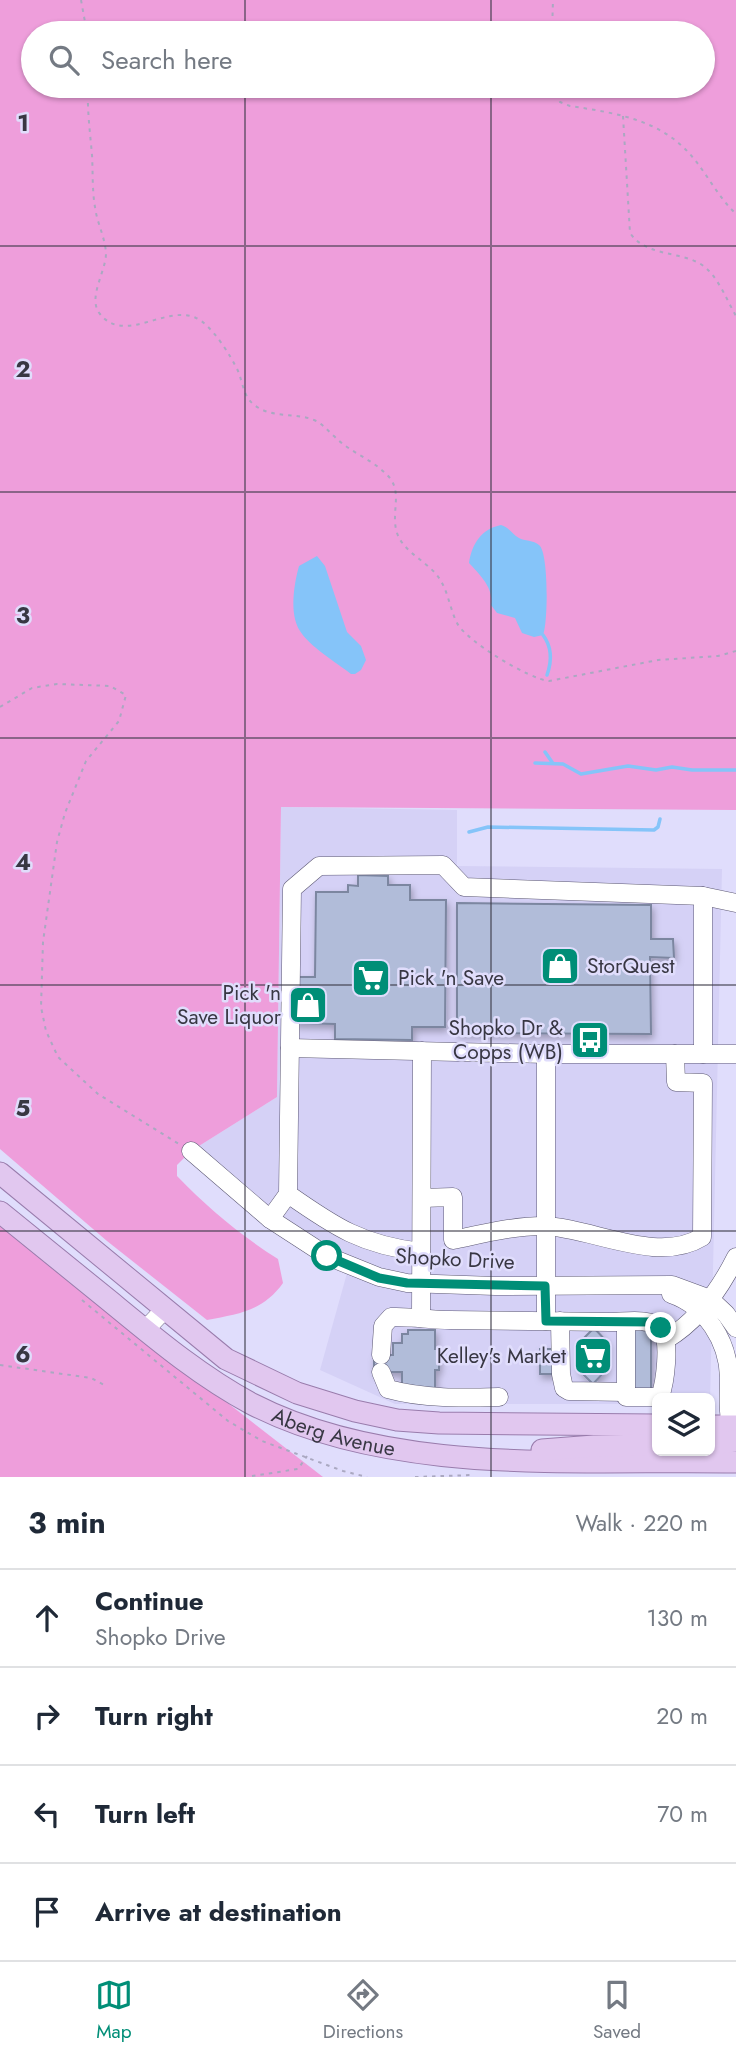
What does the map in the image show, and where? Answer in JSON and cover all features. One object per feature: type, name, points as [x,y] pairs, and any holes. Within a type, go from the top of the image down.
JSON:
[{"type":"main road","name":"Aberg Avenue","points":[[0,1173],[226,1359],[297,1393],[355,1411],[397,1420],[439,1423],[652,1425]]},
{"type":"main road","name":"Aberg Avenue","points":[[0,1212],[176,1355],[216,1383],[254,1405],[312,1430],[479,1467],[547,1462],[736,1462]]},
{"type":"main road","points":[[715,1441],[730,1431]]},
{"type":"main road","points":[[479,1467],[569,1447],[652,1445]]},
{"type":"street","points":[[270,1219],[288,1194],[292,889],[319,866],[443,865],[464,887],[703,896],[736,903]]},
{"type":"street","points":[[703,896],[703,1054]]},
{"type":"street","points":[[290,1048],[546,1054],[736,1054]]},
{"type":"street","points":[[421,1318],[422,1051]]},
{"type":"street","points":[[546,1054],[545,1286],[564,1388],[569,1391],[626,1392]]},
{"type":"street","points":[[422,1198],[453,1197],[453,1240],[516,1228],[545,1226],[642,1246],[691,1244],[702,1237],[703,1083],[676,1083],[675,1054]]},
{"type":"street","name":"Shopko Drive","points":[[191,1151],[270,1219],[327,1256],[379,1278],[421,1284],[630,1285],[671,1293],[691,1303],[705,1304],[726,1314],[736,1328]]},
{"type":"street","points":[[288,1194],[331,1225],[391,1248],[421,1252]]},
{"type":"street","points":[[667,1339],[680,1331],[705,1304],[735,1262]]},
{"type":"street","name":"Shopko Drive","points":[[705,1304],[727,1358],[730,1431]]},
{"type":"street","points":[[145,1330],[165,1309]]},
{"type":"street","points":[[499,1397],[434,1397],[388,1390],[381,1364],[383,1326],[391,1317],[651,1322],[661,1328],[667,1339],[660,1397],[626,1397],[626,1322]]},
{"type":"path","points":[[81,0],[85,21]]},
{"type":"path","points":[[552,21],[553,0]]},
{"type":"path","points":[[89,98],[95,208],[106,247],[106,262],[95,301],[100,315],[108,321],[124,326],[175,315],[187,315],[201,320],[233,362],[243,390],[253,404],[279,415],[314,420],[352,452],[384,471],[396,490],[395,524],[400,539],[439,578],[457,623],[472,641],[535,677],[549,681],[658,660],[718,656],[736,651]]},
{"type":"path","points":[[558,98],[560,102],[570,106],[643,122],[682,146],[736,214]]},
{"type":"path","points":[[623,116],[630,233],[647,248],[691,260],[707,269],[736,316]]},
{"type":"path","points":[[0,707],[32,688],[57,684],[110,687],[126,695],[119,720],[86,761],[65,813],[57,842],[43,942],[41,1007],[46,1031],[58,1057],[99,1094],[191,1151]]},
{"type":"path","points":[[0,1365],[91,1378],[106,1386]]},
{"type":"path","points":[[252,1476],[298,1469],[307,1456]]},
{"type":"path","points":[[415,1477],[479,1467]]},
{"type":"shaded area","points":[[0,0],[736,0],[736,810],[281,807],[277,1097],[191,1151],[177,1165],[177,1176],[238,1231],[278,1259],[283,1283],[267,1300],[250,1310],[207,1320],[107,1241],[0,1149]]},
{"type":"shaded area","points":[[281,807],[457,810],[457,866],[722,869],[710,1393],[652,1393],[652,1404],[395,1404],[320,1370],[349,1266],[191,1151],[277,1097]]},
{"type":"shaded area","points":[[0,1226],[323,1477],[0,1477]]},
{"type":"water","points":[[501,525],[519,538],[537,543],[542,550],[547,589],[543,635],[534,637],[522,633],[515,618],[497,613],[491,605],[488,587],[469,563],[479,538],[488,530]]},
{"type":"water","points":[[317,556],[325,566],[347,632],[361,646],[366,660],[361,670],[355,674],[351,674],[316,648],[304,637],[297,624],[294,599],[299,566]]},
{"type":"building","points":[[358,875],[388,876],[388,885],[410,885],[410,900],[446,900],[445,1027],[412,1027],[412,1040],[335,1039],[335,1024],[294,1023],[294,977],[315,977],[316,892],[348,892],[348,885],[358,886]]},
{"type":"building","points":[[457,903],[651,905],[651,939],[673,939],[674,958],[650,957],[651,1034],[457,1033]]},
{"type":"building","points":[[634,1319],[651,1319],[651,1390],[633,1390]]},
{"type":"building","name":"Kelley's Market","points":[[594,1328],[608,1343],[607,1369],[593,1384],[578,1369],[579,1343]]},
{"type":"building","points":[[408,1330],[435,1330],[439,1370],[435,1370],[435,1389],[402,1389],[402,1372],[374,1372],[374,1355],[393,1355],[393,1343],[402,1343],[402,1334],[408,1334]]},
{"type":"building","points":[[540,1349],[555,1349],[555,1374],[540,1374]]},
{"type":"waterway","points":[[543,635],[550,654],[547,675]]},
{"type":"waterway","points":[[545,752],[552,762]]},
{"type":"waterway","points":[[535,763],[563,764],[581,774],[628,766],[656,770],[672,767],[736,770]]},
{"type":"waterway","points":[[469,832],[488,827],[654,830],[660,819]]},
{"type":"place","name":"StorQuest","points":[[560,966]]},
{"type":"place","name":"Pick 'n Save","points":[[371,978]]},
{"type":"place","name":"Pick 'n Save Liquor","points":[[308,1005]]},
{"type":"place","name":"Shopko Dr & Copps (WB)","points":[[590,1040]]},
{"type":"place","name":"Kelley's Market","points":[[593,1356]]},
{"type":"route","points":[[327,1256],[379,1278],[407,1283],[545,1286],[546,1321],[651,1322],[661,1328]]}]
